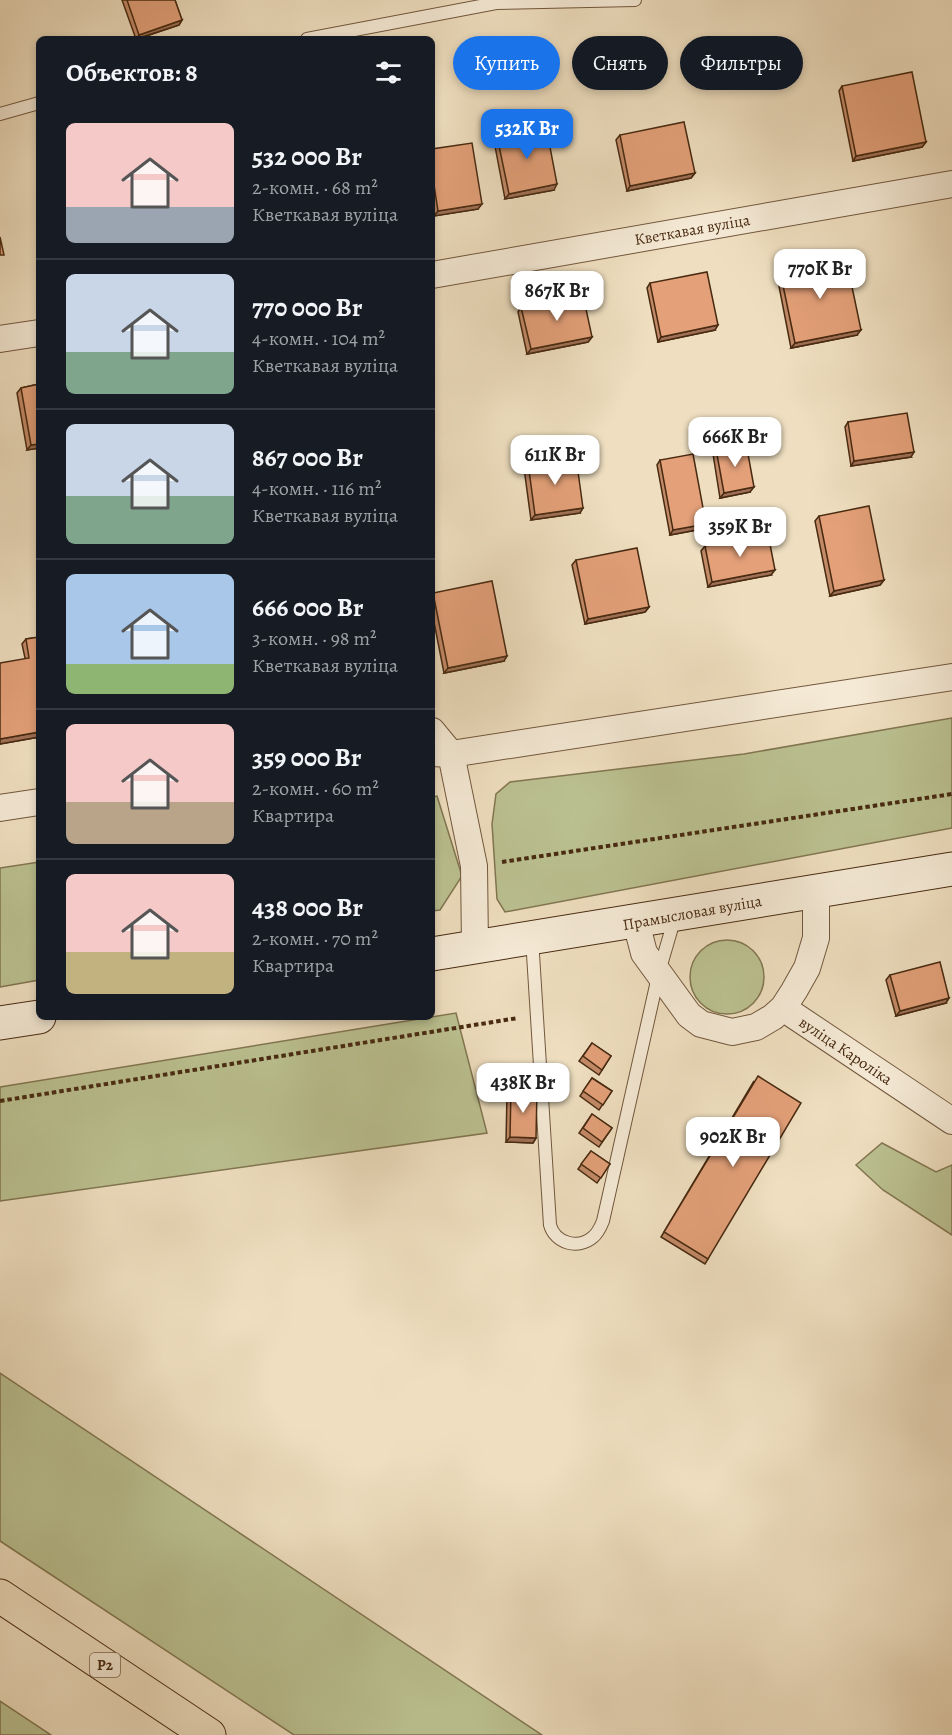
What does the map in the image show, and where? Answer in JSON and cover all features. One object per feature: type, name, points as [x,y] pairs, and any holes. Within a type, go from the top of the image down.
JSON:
[{"type":"main road","name":"Прамысловая вуліца","points":[[435,954],[952,869]]},
{"type":"main road","points":[[0,1023],[36,1017]]},
{"type":"main road","name":"Р2","points":[[0,1596],[209,1735]]},
{"type":"street","name":"Кветкавая вуліца","points":[[435,273],[952,184]]},
{"type":"street","points":[[0,339],[36,333]]},
{"type":"street","points":[[442,754],[952,676]]},
{"type":"street","points":[[435,738],[442,754],[474,866],[475,947]]},
{"type":"street","points":[[0,808],[36,802]]},
{"type":"street","name":"вуліца Кароліка","points":[[816,891],[816,938],[807,968],[783,1008],[952,1121]]},
{"type":"street","points":[[636,922],[644,953],[689,1015],[701,1023],[732,1032],[756,1027],[783,1008]]},
{"type":"lane","points":[[323,36],[496,3],[635,0]]},
{"type":"lane","points":[[0,114],[36,104]]},
{"type":"lane","points":[[532,937],[550,1225],[553,1234],[560,1240],[569,1243],[581,1242],[593,1237],[603,1221],[659,972],[675,915]]},
{"type":"path","points":[[474,866],[952,794]]},
{"type":"path","points":[[0,1101],[537,1015]]},
{"type":"green space","points":[[952,718],[952,828],[505,912],[497,899],[492,824],[496,794],[510,782],[744,754]]},
{"type":"green space","points":[[435,796],[437,796],[462,876],[440,910],[435,911]]},
{"type":"green space","points":[[36,862],[36,981],[0,987],[0,868]]},
{"type":"green space","points":[[720,940],[734,940],[748,946],[758,956],[764,970],[764,984],[758,998],[748,1008],[734,1014],[720,1014],[706,1008],[696,998],[690,984],[690,970],[696,956],[706,946]]},
{"type":"green space","points":[[456,1013],[487,1133],[0,1201],[0,1087],[413,1020],[435,1020],[435,1016]]},
{"type":"green space","points":[[882,1143],[936,1172],[952,1165],[952,1235],[883,1190],[856,1165]]},
{"type":"green space","points":[[0,1373],[542,1735],[294,1735],[0,1541]]},
{"type":"green space","points":[[0,1701],[51,1735],[0,1735]]},
{"type":"building","points":[[127,0],[175,0],[182,20],[139,35]]},
{"type":"building","points":[[912,72],[926,142],[856,156],[842,86]]},
{"type":"building","points":[[684,122],[695,173],[630,186],[620,135]]},
{"type":"building","points":[[546,126],[557,184],[509,194],[497,136]]},
{"type":"building","points":[[472,143],[482,204],[438,211],[435,192],[435,149]]},
{"type":"building","points":[[0,237],[4,255],[0,255]]},
{"type":"building","points":[[846,258],[861,330],[795,343],[780,271]]},
{"type":"building","points":[[707,272],[718,325],[661,337],[650,283]]},
{"type":"building","points":[[583,295],[592,337],[531,349],[521,307]]},
{"type":"building","points":[[36,385],[36,444],[31,445],[21,388]]},
{"type":"building","points":[[907,413],[914,452],[854,461],[848,422]]},
{"type":"building","points":[[746,443],[754,487],[724,493],[716,449]]},
{"type":"building","points":[[693,454],[706,524],[673,530],[660,460]]},
{"type":"building","points":[[576,457],[583,508],[535,515],[528,463]]},
{"type":"building","points":[[869,506],[884,580],[834,591],[819,516]]},
{"type":"building","points":[[768,534],[775,570],[712,582],[705,546]]},
{"type":"building","points":[[637,548],[649,607],[588,619],[576,560]]},
{"type":"building","points":[[492,581],[507,656],[448,668],[435,593]]},
{"type":"building","points":[[36,637],[36,733],[0,739],[0,663],[29,658],[26,639]]},
{"type":"building","points":[[940,962],[949,998],[900,1011],[890,975]]},
{"type":"building","points":[[592,1043],[611,1056],[602,1070],[583,1056]]},
{"type":"building","points":[[758,1076],[801,1103],[708,1259],[664,1232]]},
{"type":"building","points":[[592,1078],[612,1091],[603,1105],[583,1091]]},
{"type":"building","points":[[511,1089],[537,1090],[536,1138],[510,1137]]},
{"type":"building","points":[[592,1114],[612,1128],[602,1142],[583,1128]]},
{"type":"building","points":[[591,1151],[610,1164],[601,1178],[581,1164]]}]
